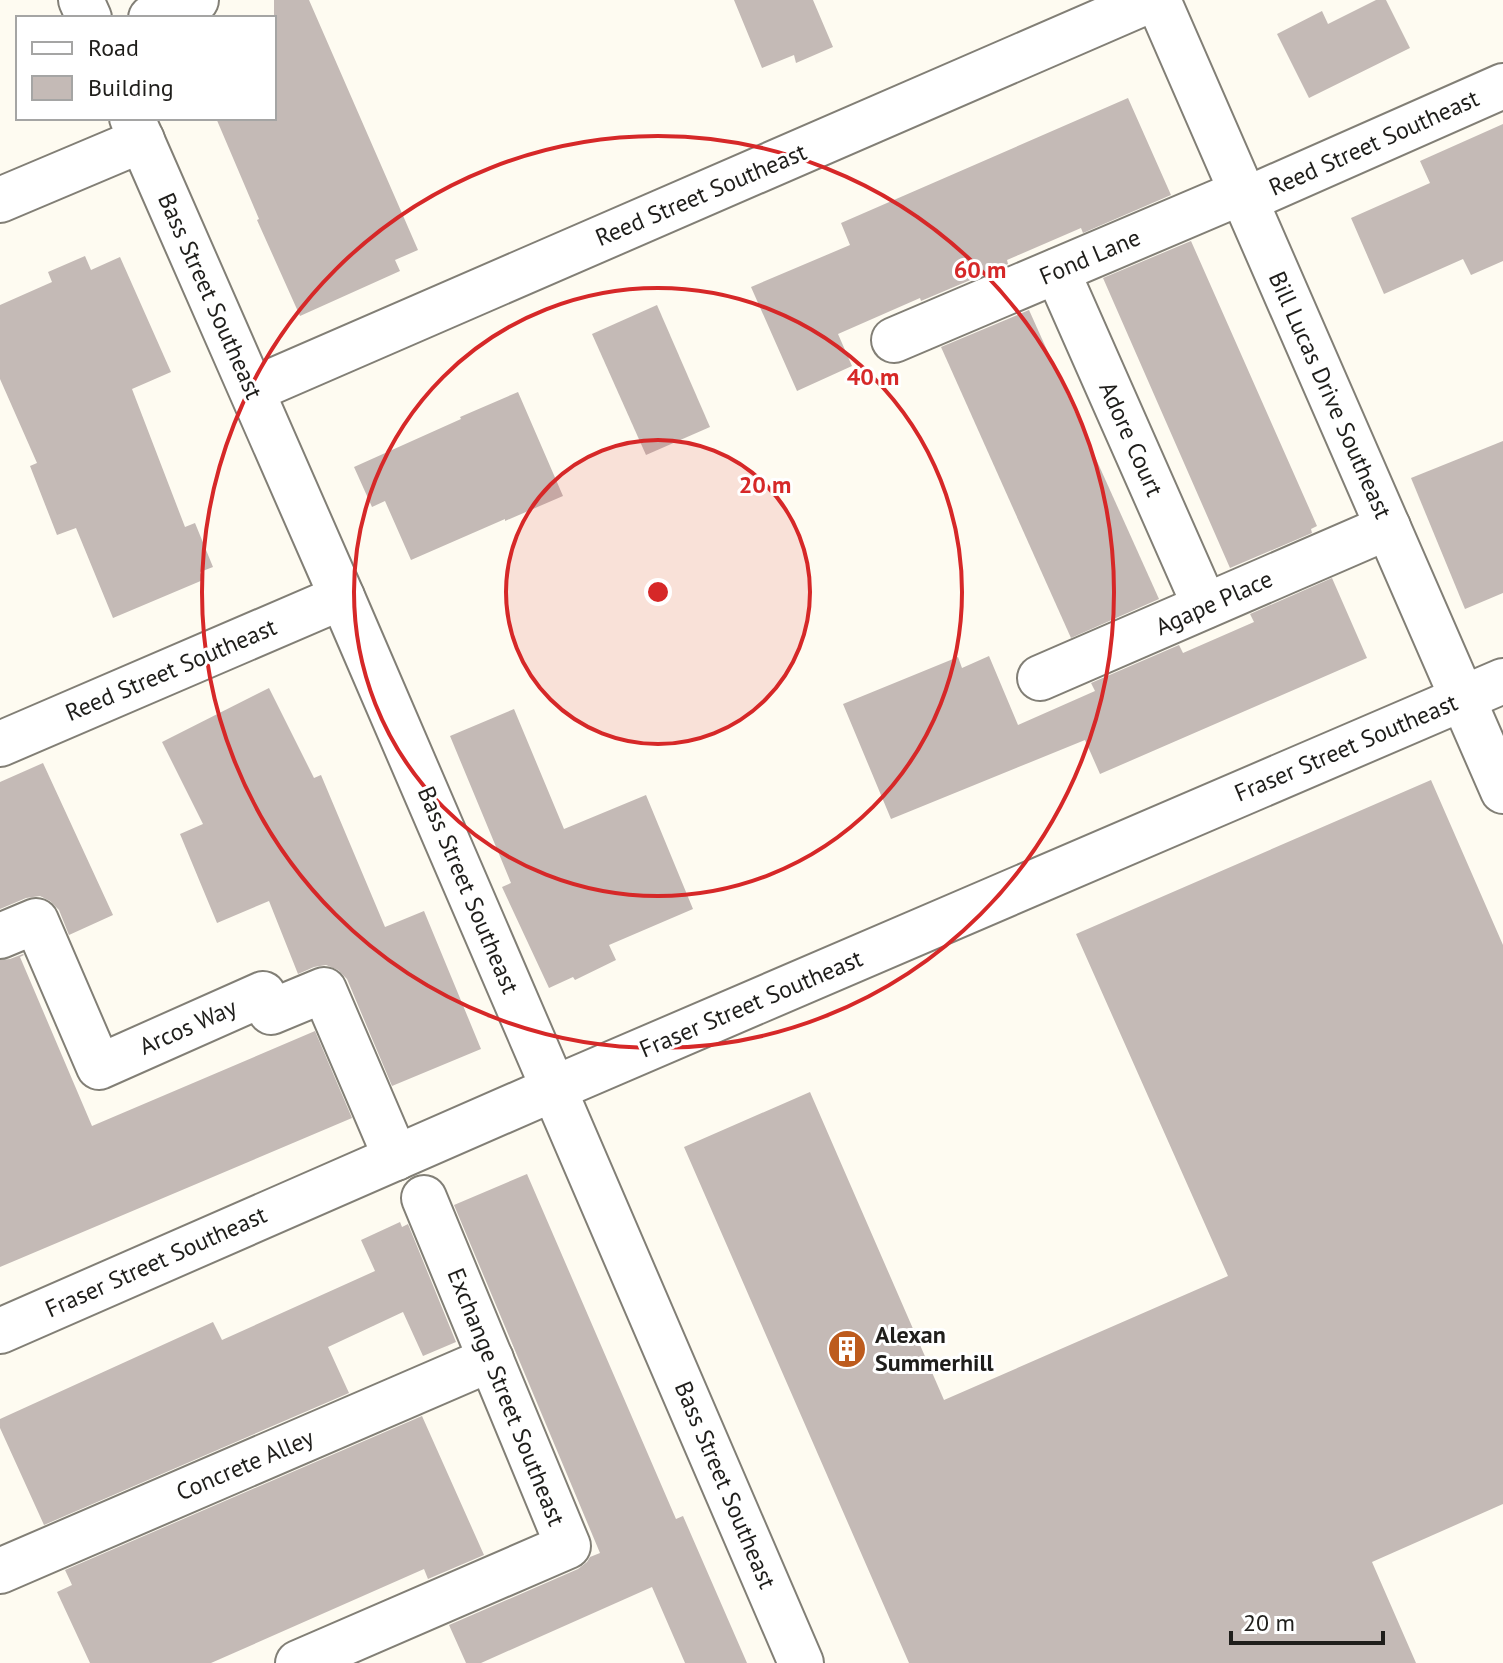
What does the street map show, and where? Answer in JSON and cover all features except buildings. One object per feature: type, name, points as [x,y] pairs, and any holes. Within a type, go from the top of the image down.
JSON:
[{"type":"street","points":[[156,16],[196,0]]},
{"type":"street","name":"Reed Street Southeast","points":[[252,390],[1150,0]]},
{"type":"street","name":"Bill Lucas Drive Southeast","points":[[1158,0],[1503,791]]},
{"type":"street","name":"Reed Street Southeast","points":[[1243,196],[1503,86]]},
{"type":"street","points":[[0,200],[137,129]]},
{"type":"street","name":"Bass Street Southeast","points":[[137,129],[801,1663]]},
{"type":"street","name":"Fond Lane","points":[[894,340],[1243,196]]},
{"type":"street","name":"Adore Court","points":[[1057,271],[1205,606]]},
{"type":"street","name":"Agape Place","points":[[1040,678],[1388,527]]},
{"type":"street","name":"Reed Street Southeast","points":[[0,744],[342,597]]},
{"type":"street","name":"Fraser Street Southeast","points":[[0,1331],[553,1089],[1503,681]]},
{"type":"street","name":"Arcos Way","points":[[0,936],[36,921],[99,1067],[263,994],[271,1012],[324,990],[396,1158]]},
{"type":"street","name":"Exchange Street Southeast","points":[[298,1663],[568,1546],[424,1198]]},
{"type":"street","name":"Concrete Alley","points":[[0,1571],[491,1359]]},
{"type":"place","name":"Alexan Summerhill","points":[[847,1349]]}]
